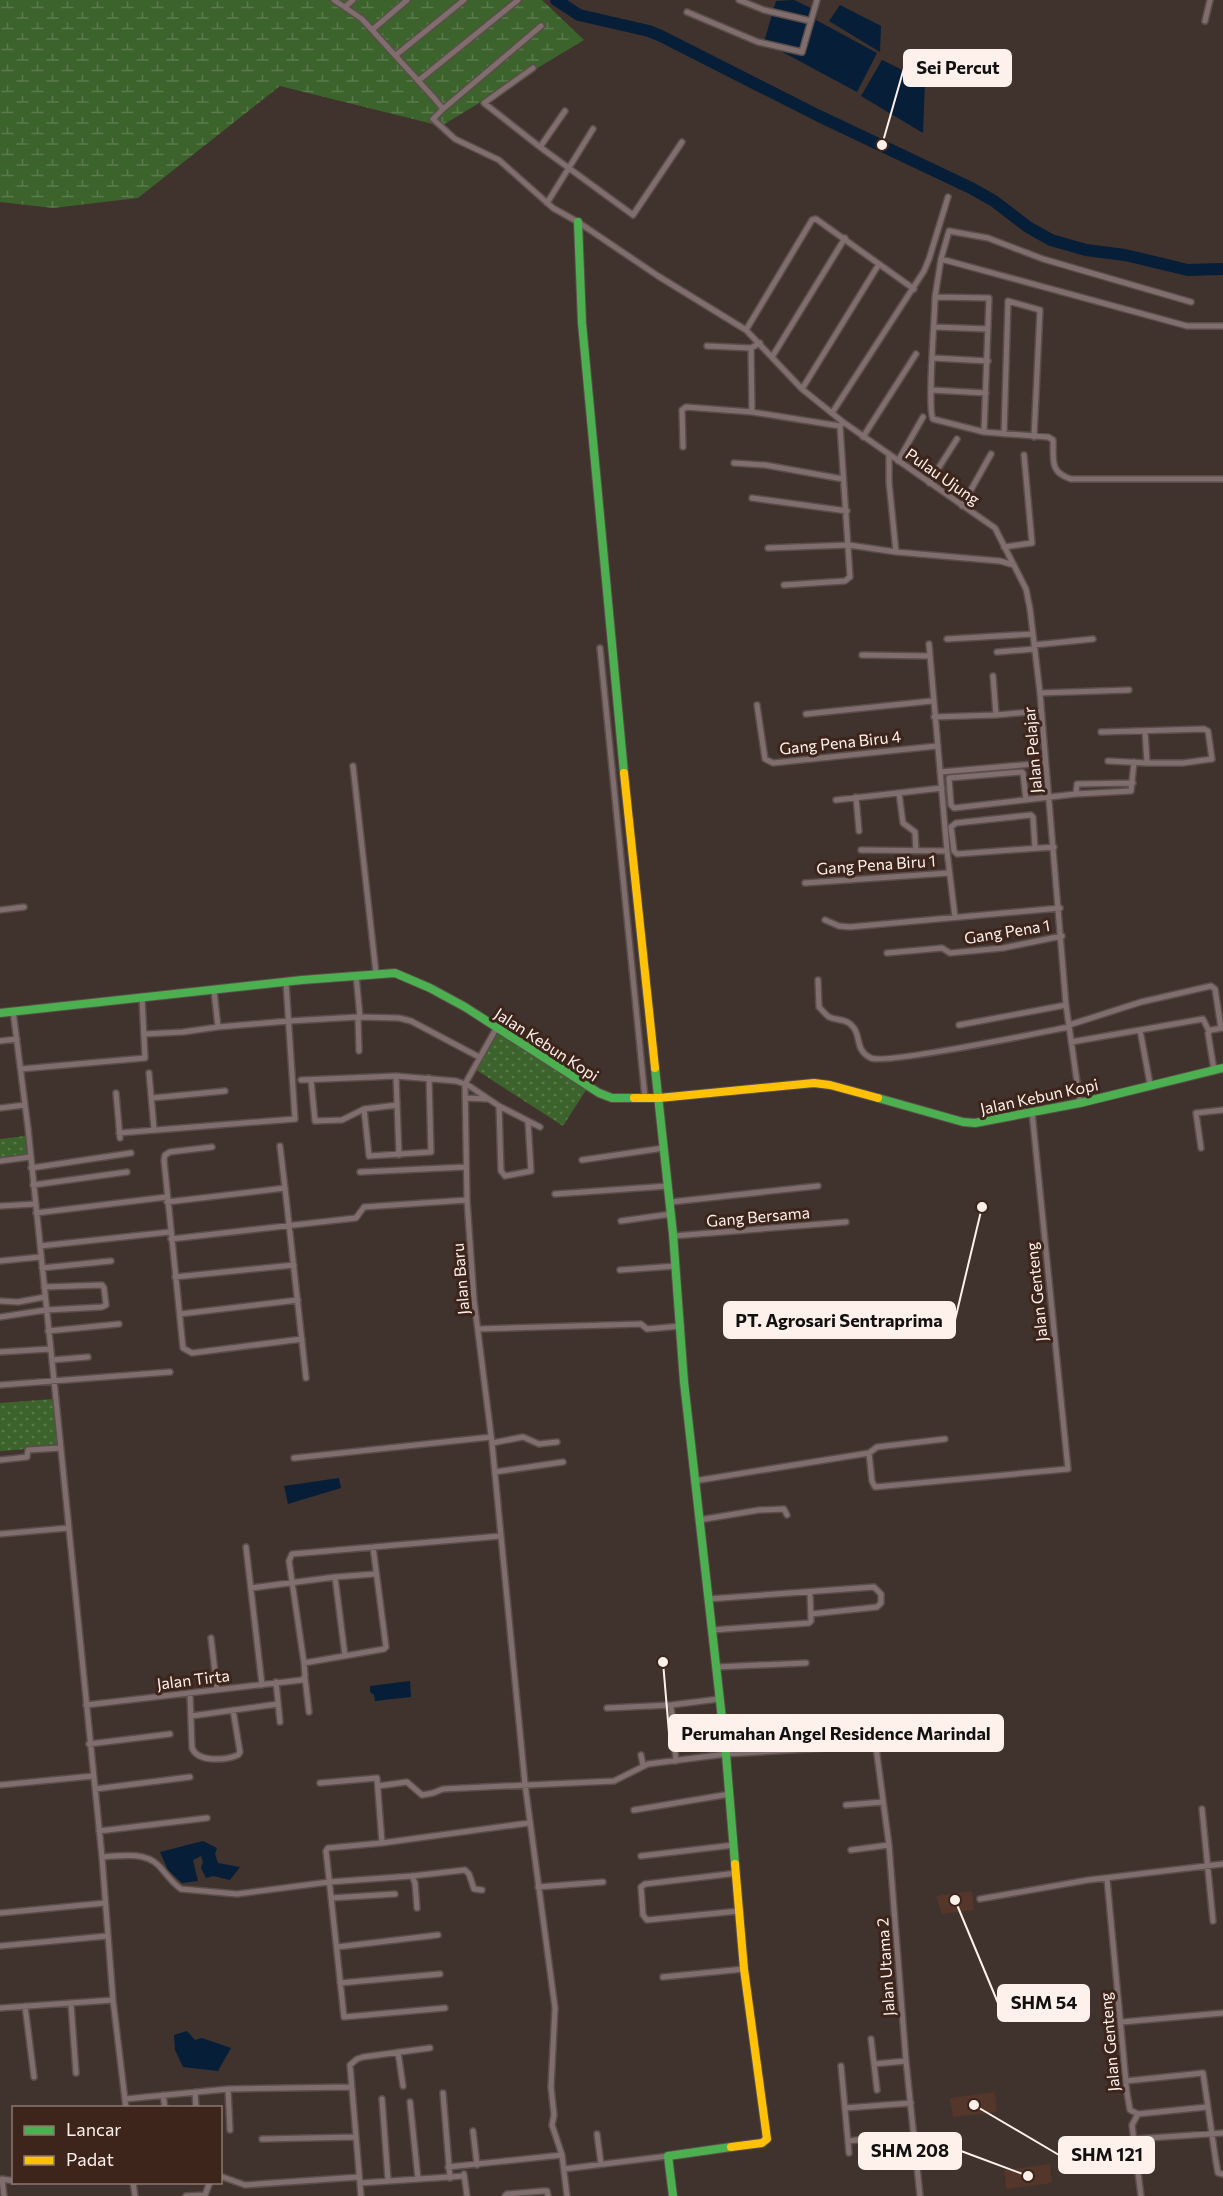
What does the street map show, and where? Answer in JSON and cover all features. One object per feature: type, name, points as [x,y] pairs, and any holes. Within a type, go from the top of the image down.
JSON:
[{"type":"street","points":[[334,0],[357,14],[443,110],[541,26]]},
{"type":"street","points":[[345,7],[354,0]]},
{"type":"street","points":[[372,30],[407,0]]},
{"type":"street","points":[[396,55],[464,0]]},
{"type":"street","points":[[418,81],[518,0]]},
{"type":"street","points":[[739,0],[764,10],[811,21]]},
{"type":"street","points":[[687,12],[758,42],[802,52],[817,0]]},
{"type":"street","points":[[1205,21],[1210,0]]},
{"type":"street","points":[[534,68],[484,103],[633,215],[682,142]]},
{"type":"street","name":"Pulau Ujung","points":[[443,110],[433,119],[455,139],[499,160],[547,203],[658,276],[746,330],[802,389],[832,413],[841,424],[889,454],[995,528],[1014,564]]},
{"type":"street","points":[[540,147],[565,111]]},
{"type":"street","points":[[547,203],[593,129]]},
{"type":"street","points":[[832,413],[914,289],[929,259],[948,197]]},
{"type":"street","points":[[746,330],[812,220],[818,219],[914,289]]},
{"type":"street","points":[[564,2169],[762,2143],[767,2139],[744,1969],[726,1754],[684,1382],[670,1202],[621,742],[594,440],[583,353],[578,222]]},
{"type":"street","points":[[1191,302],[1043,260],[988,238],[950,231],[941,259],[935,297],[931,416],[933,420],[984,432],[1048,437],[1053,440],[1055,470],[1059,475],[1071,479],[1223,479]]},
{"type":"street","points":[[772,357],[845,238]]},
{"type":"street","points":[[941,259],[1187,326],[1223,326]]},
{"type":"street","points":[[802,389],[879,264]]},
{"type":"street","points":[[935,297],[989,298],[984,432]]},
{"type":"street","points":[[1004,434],[1008,301],[1040,310],[1034,437]]},
{"type":"street","points":[[934,327],[988,329]]},
{"type":"street","points":[[707,346],[751,348],[760,343]]},
{"type":"street","points":[[751,348],[752,412]]},
{"type":"street","points":[[863,437],[916,354]]},
{"type":"street","points":[[933,358],[988,361]]},
{"type":"street","points":[[931,390],[986,393]]},
{"type":"street","points":[[683,447],[682,410],[684,408],[752,412],[841,424],[849,579],[784,585]]},
{"type":"street","points":[[898,461],[923,417]]},
{"type":"street","points":[[929,483],[957,439]]},
{"type":"street","points":[[889,454],[889,482],[896,552]]},
{"type":"street","points":[[962,506],[991,454]]},
{"type":"street","points":[[1004,547],[1032,543],[1024,455]]},
{"type":"street","points":[[734,463],[765,465],[843,479]]},
{"type":"street","points":[[752,498],[847,511]]},
{"type":"street","points":[[768,548],[849,545],[1014,564]]},
{"type":"street","name":"Jalan Pelajar","points":[[1014,564],[1026,588],[1033,634],[1060,908],[1066,1005],[1080,1102]]},
{"type":"street","points":[[947,639],[1033,634]]},
{"type":"street","points":[[997,652],[1093,639]]},
{"type":"street","points":[[929,644],[932,701],[956,918]]},
{"type":"street","points":[[600,648],[645,1098]]},
{"type":"street","points":[[862,655],[930,656]]},
{"type":"street","points":[[993,676],[996,715]]},
{"type":"street","points":[[1040,693],[1129,690]]},
{"type":"street","points":[[806,714],[932,701]]},
{"type":"street","name":"Gang Pena Biru 4","points":[[757,705],[765,759],[773,763],[937,746]]},
{"type":"street","points":[[934,717],[1041,711]]},
{"type":"street","points":[[1101,732],[1204,729],[1210,736],[1212,759],[1183,763],[1108,761]]},
{"type":"street","points":[[1145,730],[1147,763]]},
{"type":"street","points":[[1026,800],[1022,772],[949,778],[951,804],[954,808],[1026,800],[1076,794],[1131,791],[1134,762]]},
{"type":"street","points":[[940,772],[1046,763]]},
{"type":"street","points":[[353,766],[376,974]]},
{"type":"street","points":[[1076,794],[1077,784],[1133,783]]},
{"type":"street","points":[[836,800],[942,788]]},
{"type":"street","points":[[900,793],[903,823],[915,832],[916,851]]},
{"type":"street","points":[[856,797],[859,831]]},
{"type":"street","points":[[1035,848],[1031,815],[956,823],[951,828],[954,851],[957,854],[1054,847]]},
{"type":"street","points":[[861,850],[947,851]]},
{"type":"street","name":"Gang Pena Biru 1","points":[[805,883],[950,873]]},
{"type":"street","points":[[0,910],[24,907]]},
{"type":"street","points":[[825,920],[844,927],[1060,908]]},
{"type":"street","name":"Gang Pena 1","points":[[887,953],[943,948],[949,954],[1003,948],[1062,936]]},
{"type":"street","name":"Jalan Kebun Kopi","points":[[0,1013],[104,1000],[395,973],[414,980],[465,1007],[599,1093],[612,1098],[659,1098],[814,1083],[830,1085],[963,1122],[975,1123],[1080,1102],[1219,1069]]},
{"type":"street","points":[[356,975],[359,1051]]},
{"type":"street","points":[[818,980],[819,1007],[829,1017],[846,1020],[855,1028],[856,1040],[862,1052],[872,1059],[910,1056],[1069,1026],[1141,1002],[1211,986],[1215,989],[1222,1028],[1209,1031]]},
{"type":"street","points":[[116,1094],[119,1136],[154,1130],[296,1119],[286,983]]},
{"type":"street","points":[[214,991],[218,1027]]},
{"type":"street","points":[[21,1069],[144,1059],[145,1034],[142,998]]},
{"type":"street","points":[[960,1025],[1066,1005]]},
{"type":"street","points":[[13,1011],[52,1360],[102,1857],[113,2000],[126,2106]]},
{"type":"street","points":[[145,1034],[289,1021],[359,1017],[405,1019],[479,1058]]},
{"type":"street","points":[[1071,1042],[1203,1018],[1209,1031],[1219,1069]]},
{"type":"street","name":"Jalan Baru","points":[[497,1027],[465,1084],[465,1167],[478,1329],[492,1440],[529,1823],[555,2008],[551,2087],[554,2115],[552,2125],[562,2154],[567,2196]]},
{"type":"street","points":[[1140,1030],[1149,1084]]},
{"type":"street","points":[[0,1041],[17,1039]]},
{"type":"street","points":[[149,1073],[154,1130]]},
{"type":"street","points":[[396,1076],[399,1155]]},
{"type":"street","points":[[301,1080],[396,1076],[429,1078],[465,1084],[499,1106],[540,1127]]},
{"type":"street","points":[[364,1109],[369,1156],[431,1152],[429,1078]]},
{"type":"street","points":[[311,1080],[315,1121],[342,1120],[364,1109],[397,1105]]},
{"type":"street","points":[[152,1098],[225,1090]]},
{"type":"street","points":[[465,1098],[489,1099]]},
{"type":"street","points":[[0,1108],[25,1105]]},
{"type":"street","points":[[499,1106],[501,1171],[505,1176],[531,1171],[528,1122]]},
{"type":"street","points":[[1201,1148],[1196,1113],[1223,1110]]},
{"type":"street","name":"Jalan Genteng","points":[[869,1453],[872,1481],[875,1487],[1068,1469],[1032,1112]]},
{"type":"street","points":[[280,1146],[306,1378]]},
{"type":"street","points":[[212,1148],[170,1152],[165,1155],[167,1199],[183,1348],[192,1353],[302,1339]]},
{"type":"street","points":[[582,1160],[664,1149]]},
{"type":"street","points":[[32,1168],[131,1153]]},
{"type":"street","points":[[0,1161],[30,1157]]},
{"type":"street","points":[[360,1172],[465,1167]]},
{"type":"street","points":[[33,1185],[127,1172]]},
{"type":"street","points":[[555,1194],[668,1186]]},
{"type":"street","points":[[670,1202],[818,1186]]},
{"type":"street","points":[[36,1213],[285,1188]]},
{"type":"street","points":[[40,1246],[290,1226],[356,1218],[364,1207],[467,1200]]},
{"type":"street","points":[[0,1206],[35,1204]]},
{"type":"street","points":[[621,1221],[671,1214]]},
{"type":"street","name":"Gang Bersama","points":[[673,1236],[846,1222]]},
{"type":"street","points":[[0,1262],[40,1257]]},
{"type":"street","points":[[42,1268],[111,1262]]},
{"type":"street","points":[[175,1277],[294,1265]]},
{"type":"street","points":[[620,1270],[676,1266]]},
{"type":"street","points":[[0,1317],[46,1310],[104,1307],[106,1304],[105,1291],[99,1284],[44,1287]]},
{"type":"street","points":[[0,1300],[18,1302],[45,1298]]},
{"type":"street","points":[[180,1314],[298,1300]]},
{"type":"street","points":[[48,1331],[118,1324]]},
{"type":"street","points":[[478,1329],[641,1324],[647,1329],[681,1326]]},
{"type":"street","points":[[0,1352],[50,1349]]},
{"type":"street","points":[[52,1360],[88,1356]]},
{"type":"street","points":[[0,1385],[170,1372]]},
{"type":"street","points":[[294,1458],[524,1437],[539,1443],[557,1442]]},
{"type":"street","points":[[694,1481],[869,1453],[877,1447],[945,1438]]},
{"type":"street","points":[[0,1460],[27,1457],[28,1450],[61,1448]]},
{"type":"street","points":[[495,1472],[563,1462]]},
{"type":"street","points":[[699,1520],[759,1510],[784,1509],[787,1515]]},
{"type":"street","points":[[0,1534],[68,1528]]},
{"type":"street","points":[[309,1712],[289,1561],[292,1554],[501,1536]]},
{"type":"street","points":[[246,1547],[262,1685]]},
{"type":"street","points":[[304,1663],[386,1647],[373,1547]]},
{"type":"street","points":[[251,1588],[375,1574]]},
{"type":"street","points":[[334,1577],[345,1656]]},
{"type":"street","points":[[708,1599],[874,1587],[880,1592],[882,1598],[877,1607],[811,1614]]},
{"type":"street","points":[[712,1630],[805,1624],[811,1621],[810,1592]]},
{"type":"street","points":[[211,1638],[217,1689]]},
{"type":"street","points":[[716,1667],[806,1663]]},
{"type":"street","name":"Jalan Tirta","points":[[86,1706],[304,1678]]},
{"type":"street","points":[[276,1682],[280,1722]]},
{"type":"street","points":[[190,1694],[194,1752],[210,1759],[232,1757],[240,1752],[233,1710]]},
{"type":"street","points":[[607,1708],[719,1700]]},
{"type":"street","points":[[191,1716],[278,1704]]},
{"type":"street","points":[[671,1705],[676,1761]]},
{"type":"street","points":[[89,1744],[170,1734]]},
{"type":"street","name":"Jalan Utama 2","points":[[726,1754],[865,1743],[876,1747],[889,1845],[906,2061],[920,2196]]},
{"type":"street","points":[[378,1786],[407,1782],[422,1795],[443,1789],[614,1781],[643,1765],[726,1754]]},
{"type":"street","points":[[641,1755],[643,1765]]},
{"type":"street","points":[[0,1785],[93,1776]]},
{"type":"street","points":[[95,1789],[190,1777]]},
{"type":"street","points":[[320,1783],[376,1778],[382,1843]]},
{"type":"street","points":[[634,1810],[730,1794]]},
{"type":"street","points":[[846,1805],[883,1802]]},
{"type":"street","points":[[1202,1809],[1213,1921]]},
{"type":"street","points":[[99,1831],[207,1818]]},
{"type":"street","points":[[445,2008],[345,2018],[327,1849],[529,1823]]},
{"type":"street","points":[[641,1856],[734,1845]]},
{"type":"street","points":[[851,1850],[889,1845]]},
{"type":"street","points":[[102,1857],[132,1855],[146,1858],[156,1862],[181,1889],[237,1894],[329,1882],[412,1876],[465,1869],[468,1871],[474,1889],[482,1890]]},
{"type":"street","points":[[980,1899],[1088,1880],[1223,1864]]},
{"type":"street","points":[[737,1873],[645,1884],[641,1887],[643,1915],[647,1920],[739,1911]]},
{"type":"street","points":[[412,1876],[417,1908]]},
{"type":"street","name":"Jalan Genteng","points":[[1107,1879],[1129,2107],[1132,2112],[1138,2114]]},
{"type":"street","points":[[538,1887],[603,1882]]},
{"type":"street","points":[[331,1898],[395,1894]]},
{"type":"street","points":[[0,1913],[105,1903]]},
{"type":"street","points":[[337,1947],[438,1935]]},
{"type":"street","points":[[0,1946],[107,1936]]},
{"type":"street","points":[[663,1977],[744,1969]]},
{"type":"street","points":[[340,1983],[440,1974]]},
{"type":"street","points":[[0,2008],[113,2000]]},
{"type":"street","points":[[71,2004],[76,2073]]},
{"type":"street","points":[[25,2006],[34,2077]]},
{"type":"street","points":[[1122,2022],[1223,2013]]},
{"type":"street","points":[[871,2039],[877,2090]]},
{"type":"street","points":[[361,2196],[350,2065],[353,2061],[363,2057],[430,2048]]},
{"type":"street","points":[[398,2052],[403,2086]]},
{"type":"street","points":[[874,2064],[906,2061]]},
{"type":"street","points":[[841,2066],[849,2153]]},
{"type":"street","points":[[1126,2081],[1202,2073],[1218,2173],[1223,2174]]},
{"type":"street","points":[[125,2099],[228,2089],[351,2087]]},
{"type":"street","points":[[228,2089],[230,2130]]},
{"type":"street","points":[[195,2092],[196,2106]]},
{"type":"street","points":[[443,2093],[450,2178]]},
{"type":"street","points":[[163,2095],[165,2106]]},
{"type":"street","points":[[382,2099],[388,2180]]},
{"type":"street","points":[[410,2102],[418,2178]]},
{"type":"street","points":[[845,2108],[911,2103]]},
{"type":"street","points":[[1141,2196],[1132,2122],[1138,2114],[1207,2107]]},
{"type":"street","points":[[472,2131],[477,2165]]},
{"type":"street","points":[[1134,2139],[1223,2133]]},
{"type":"street","points":[[597,2134],[601,2164]]},
{"type":"street","points":[[262,2139],[356,2137]]},
{"type":"street","points":[[848,2141],[874,2138]]},
{"type":"street","points":[[915,2141],[938,2140],[940,2154]]},
{"type":"street","points":[[448,2167],[464,2167],[562,2154]]},
{"type":"street","points":[[668,2156],[673,2196]]},
{"type":"street","points":[[464,2167],[467,2196]]},
{"type":"street","points":[[222,2177],[245,2185],[464,2176]]},
{"type":"street","points":[[1,2179],[4,2196]]},
{"type":"street","points":[[186,2196],[206,2195],[209,2184]]},
{"type":"street","points":[[505,2196],[543,2190],[547,2191],[548,2196]]},
{"type":"shaded area","points":[[972,1891],[974,1910],[942,1914],[936,1896]]},
{"type":"shaded area","points":[[995,2092],[997,2112],[953,2117],[950,2098]]},
{"type":"shaded area","points":[[1050,2164],[1052,2183],[1006,2189],[1004,2170]]},
{"type":"green space","points":[[0,0],[542,0],[584,40],[441,126],[280,86],[138,198],[53,208],[0,202]]},
{"type":"green space","points":[[498,1033],[586,1090],[563,1126],[475,1069]]},
{"type":"green space","points":[[25,1136],[27,1154],[0,1158],[0,1139]]},
{"type":"green space","points":[[53,1399],[57,1447],[0,1451],[0,1403]]},
{"type":"water","points":[[794,0],[817,11],[816,20],[877,53],[857,92],[764,42],[776,1]]},
{"type":"water","points":[[840,5],[881,26],[880,52],[829,21]]},
{"type":"water","points":[[882,60],[925,81],[923,133],[861,96]]},
{"type":"water","points":[[339,1478],[341,1488],[288,1504],[284,1486]]},
{"type":"water","points":[[410,1681],[411,1697],[375,1701],[374,1695],[370,1692],[370,1686]]},
{"type":"water","points":[[203,1841],[217,1848],[215,1854],[218,1863],[240,1867],[230,1880],[213,1876],[206,1878],[201,1868],[203,1862],[201,1856],[193,1860],[198,1881],[182,1883],[168,1870],[160,1852]]},
{"type":"water","points":[[187,2031],[195,2040],[202,2038],[231,2048],[218,2071],[183,2067],[175,2050],[174,2035]]},
{"type":"waterway","points":[[556,0],[579,15],[649,31],[661,36],[819,116],[971,188],[1051,240],[1086,250],[1125,255],[1188,270],[1223,269]]},
{"type":"traffic: fast","points":[[578,222],[582,323],[624,773]]},
{"type":"traffic: fast","points":[[0,1013],[302,980],[395,973],[465,1007],[599,1093],[612,1098],[634,1098]]},
{"type":"traffic: fast","points":[[655,1068],[673,1234],[684,1382],[726,1754],[735,1864]]},
{"type":"traffic: fast","points":[[878,1098],[963,1122],[975,1123],[1080,1103],[1223,1068]]},
{"type":"traffic: fast","points":[[673,2196],[668,2156],[731,2147]]},
{"type":"traffic: slow","points":[[624,773],[655,1068]]},
{"type":"traffic: slow","points":[[634,1098],[659,1098],[814,1083],[878,1098]]},
{"type":"traffic: slow","points":[[731,2147],[762,2143],[767,2139],[744,1969],[735,1864]]},
{"type":"place","name":"Sei Percut","points":[[882,145]]},
{"type":"place","name":"PT. Agrosari Sentraprima","points":[[982,1207]]},
{"type":"place","name":"Perumahan Angel Residence Marindal","points":[[663,1662]]},
{"type":"place","name":"SHM 54","points":[[955,1900]]},
{"type":"place","name":"SHM 121","points":[[974,2105]]},
{"type":"place","name":"SHM 208","points":[[1028,2176]]}]
